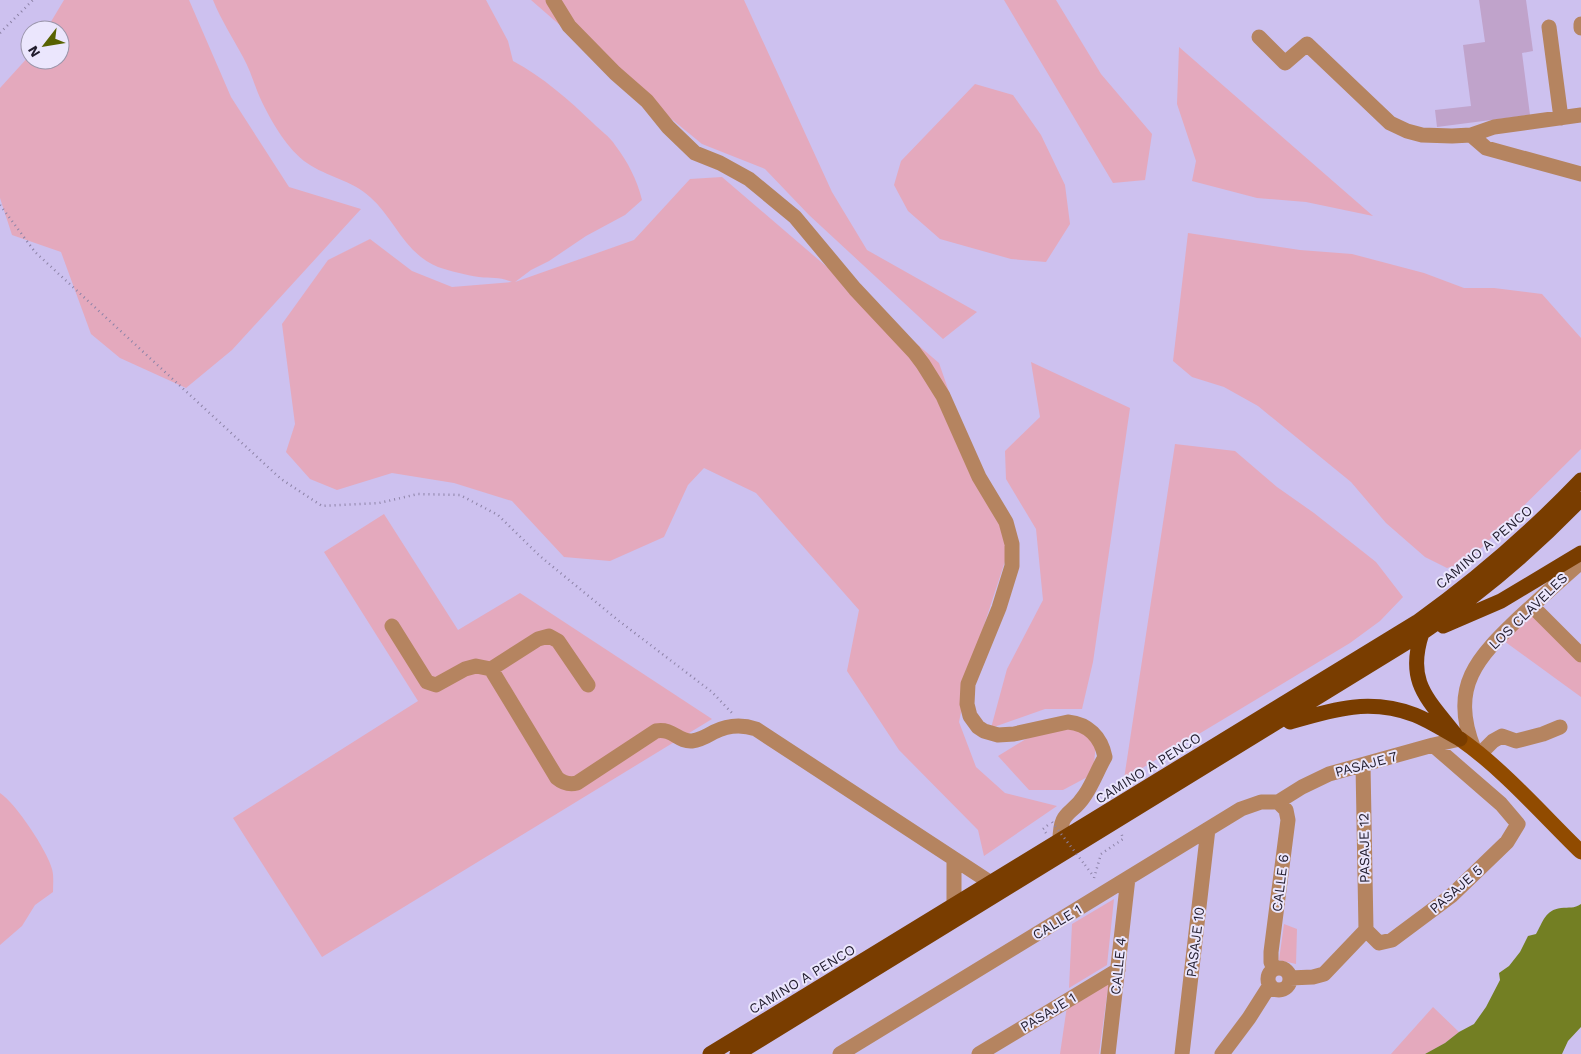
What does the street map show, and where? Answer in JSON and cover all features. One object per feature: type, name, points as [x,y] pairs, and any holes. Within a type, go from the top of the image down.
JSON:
[{"type":"highway","name":"CAMINO A PENCO","points":[[710,1054],[1431,612],[1475,579],[1514,546],[1581,480]]},
{"type":"highway","name":"CAMINO A PENCO","points":[[737,1054],[1422,634],[1499,576],[1581,499]]},
{"type":"highway","points":[[1460,739],[1429,701],[1419,683],[1416,663],[1422,634],[1501,601],[1580,562]]},
{"type":"highway","points":[[1269,728],[1332,709],[1366,706],[1392,708],[1417,716],[1460,739]]},
{"type":"main road","points":[[1460,739],[1495,768],[1581,852]]},
{"type":"street","points":[[553,0],[569,26],[615,73],[647,101],[668,126],[695,153],[720,163],[749,179],[795,217],[855,288],[914,352],[934,380],[979,477],[1006,522],[1012,544],[1012,566],[999,608],[968,684],[967,704],[970,716],[978,727],[998,735],[1068,722],[1074,723],[1091,730],[1099,740],[1104,751],[1105,756],[1084,796],[1065,815],[1060,830],[1060,841]]},
{"type":"street","points":[[1550,27],[1561,118]]},
{"type":"street","points":[[1259,37],[1286,63],[1307,44],[1390,123],[1407,132],[1422,135],[1471,135],[1494,127],[1581,115]]},
{"type":"street","points":[[1471,135],[1486,148],[1581,174]]},
{"type":"street","name":"LOS CLAVELES","points":[[1477,752],[1469,737],[1465,713],[1466,691],[1472,674],[1494,642],[1580,562]]},
{"type":"street","points":[[1532,606],[1581,655]]},
{"type":"street","points":[[392,626],[427,682],[436,685],[465,669],[476,666],[491,669],[538,639],[549,636],[558,641],[588,685]]},
{"type":"street","points":[[491,669],[557,778],[566,783],[577,783],[656,731],[664,729],[690,741],[701,740],[728,727],[744,725],[756,729],[991,883]]},
{"type":"street","points":[[1477,752],[1502,736],[1516,741],[1543,734],[1560,727]]},
{"type":"street","name":"PASAJE 7","points":[[1278,802],[1316,780],[1433,745],[1460,739]]},
{"type":"street","name":"PASAJE 5","points":[[1366,930],[1379,943],[1392,940],[1451,896],[1507,842],[1518,824],[1501,804],[1433,745]]},
{"type":"street","name":"PASAJE 12","points":[[1363,765],[1366,930]]},
{"type":"street","name":"CALLE 1","points":[[840,1054],[1247,806],[1261,802],[1278,802]]},
{"type":"street","name":"CALLE 6","points":[[1270,985],[1268,978],[1274,969],[1271,952],[1288,820],[1286,810],[1278,802]]},
{"type":"street","name":"PASAJE 10","points":[[1182,1054],[1208,829]]},
{"type":"street","points":[[954,859],[954,905]]},
{"type":"street","name":"CALLE 4","points":[[1108,1054],[1128,878]]},
{"type":"street","points":[[1290,978],[1313,977],[1324,974],[1366,930]]},
{"type":"street","points":[[1222,1054],[1249,1018],[1270,985],[1276,989],[1283,989],[1288,985],[1290,978],[1284,969],[1274,969]]},
{"type":"street","name":"PASAJE 1","points":[[979,1054],[1118,970]]},
{"type":"path","points":[[0,34],[33,0]]},
{"type":"path","points":[[0,205],[35,252],[281,479],[322,506],[379,503],[418,494],[460,495],[498,514],[541,556],[619,621],[712,692],[744,725]]},
{"type":"path","points":[[1052,822],[1094,878],[1101,854],[1123,840],[1118,821]]},
{"type":"shaded area","points":[[64,0],[189,0],[231,97],[289,187],[361,209],[232,350],[186,388],[120,358],[91,334],[61,252],[12,235],[0,198],[0,88],[20,66],[20,70],[70,70],[70,20],[52,20]]},
{"type":"shaded area","points":[[213,0],[486,0],[508,41],[513,61],[555,89],[610,139],[632,171],[642,200],[625,215],[586,236],[515,282],[634,240],[690,179],[722,177],[939,363],[973,461],[1013,537],[971,665],[959,722],[976,767],[1005,793],[1057,806],[984,856],[978,830],[899,750],[847,671],[859,610],[756,493],[704,468],[688,485],[664,537],[610,561],[564,557],[512,501],[454,483],[392,473],[337,490],[310,479],[286,452],[295,424],[282,324],[328,260],[370,239],[412,271],[452,287],[512,282],[499,278],[458,273],[426,261],[408,244],[379,206],[363,191],[315,168],[300,158],[281,136],[271,119],[246,62],[223,22]]},
{"type":"shaded area","points":[[531,0],[744,0],[832,192],[867,250],[977,312],[943,339],[809,215],[765,169],[702,144],[608,67]]},
{"type":"shaded area","points":[[1004,0],[1056,0],[1101,74],[1152,134],[1145,180],[1113,183]]},
{"type":"shaded area","points":[[1179,47],[1373,216],[1306,202],[1257,198],[1192,181],[1196,161],[1177,104]]},
{"type":"shaded area","points":[[975,84],[1013,95],[1041,135],[1065,185],[1070,224],[1046,262],[1011,259],[940,239],[908,211],[894,185],[901,161]]},
{"type":"shaded area","points":[[1188,233],[1300,250],[1352,254],[1424,273],[1464,288],[1494,288],[1542,294],[1581,338],[1581,449],[1468,561],[1447,568],[1425,557],[1386,523],[1351,482],[1258,406],[1224,387],[1192,377],[1173,361]]},
{"type":"shaded area","points":[[1031,362],[1130,408],[1093,662],[1082,709],[1045,709],[991,728],[1007,669],[1043,600],[1036,529],[1006,479],[1005,451],[1040,417]]},
{"type":"shaded area","points":[[1175,444],[1235,451],[1277,487],[1314,513],[1376,562],[1403,597],[1380,621],[1350,643],[1124,779]]},
{"type":"shaded area","points":[[384,514],[458,630],[520,593],[712,719],[322,957],[233,818],[418,701],[324,552]]},
{"type":"shaded area","points":[[1532,615],[1581,663],[1581,697],[1504,641]]},
{"type":"shaded area","points":[[1060,725],[1097,733],[1093,774],[1063,790],[1029,790],[998,756],[1026,739]]},
{"type":"shaded area","points":[[0,793],[14,806],[44,851],[53,872],[53,892],[35,905],[22,926],[0,945]]},
{"type":"shaded area","points":[[1114,899],[1107,965],[1069,988],[1072,924]]},
{"type":"shaded area","points":[[1581,904],[1581,1027],[1568,1041],[1562,1054],[1425,1054],[1474,1024],[1486,1007],[1500,980],[1499,973],[1509,966],[1520,952],[1528,936],[1536,934],[1551,911]]},
{"type":"shaded area","points":[[1284,924],[1297,929],[1296,964],[1279,960]]},
{"type":"shaded area","points":[[1109,980],[1099,1054],[1060,1054],[1067,1006]]},
{"type":"shaded area","points":[[1433,1007],[1459,1032],[1445,1043],[1425,1054],[1391,1054]]},
{"type":"building","points":[[1479,0],[1526,0],[1533,51],[1522,53],[1530,115],[1437,127],[1435,110],[1471,106],[1463,45],[1485,42]]}]
